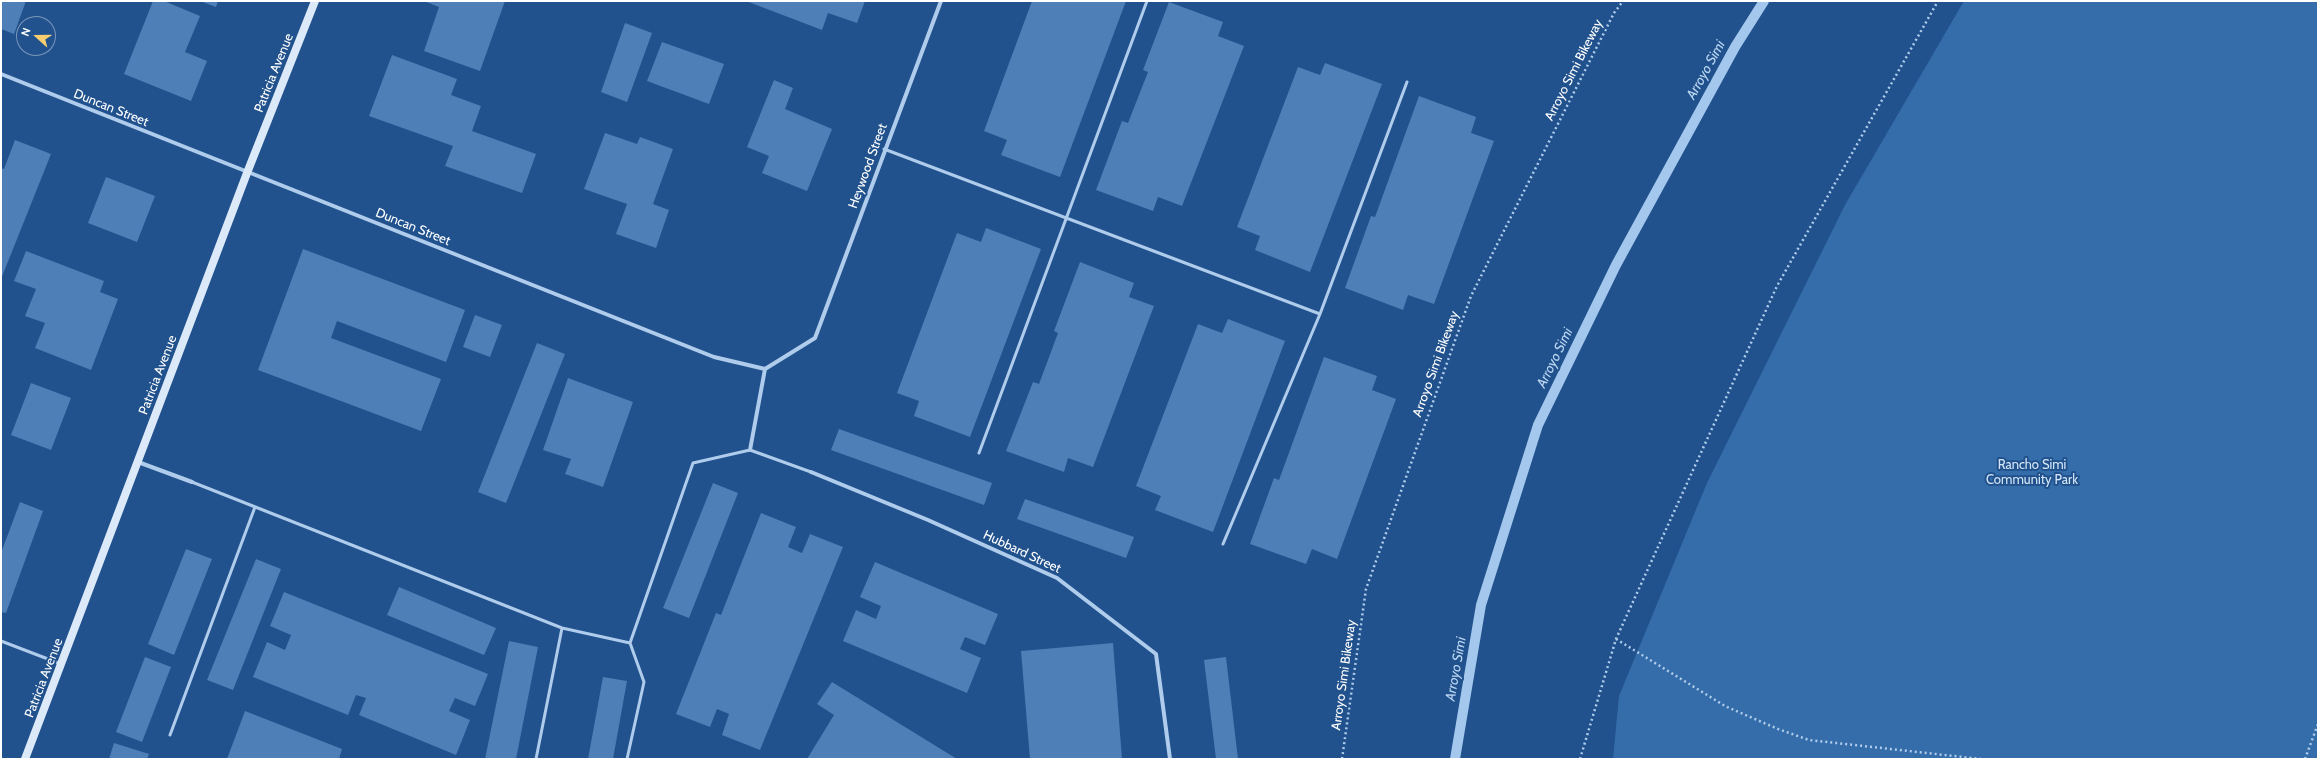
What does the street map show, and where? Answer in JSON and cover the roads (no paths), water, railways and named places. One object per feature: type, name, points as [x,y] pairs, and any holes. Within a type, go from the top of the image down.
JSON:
[{"type":"street","name":"Patricia Avenue","points":[[25,759],[62,665],[247,173],[315,1]]},
{"type":"street","name":"Heywood Street","points":[[766,369],[814,338],[941,1]]},
{"type":"street","name":"Duncan Street","points":[[1,74],[247,173],[714,357],[766,369]]},
{"type":"street","points":[[750,450],[766,369]]},
{"type":"street","points":[[138,462],[192,482]]},
{"type":"street","name":"Hubbard Street","points":[[811,472],[928,520],[1057,578],[1156,654],[1170,759]]},
{"type":"lane","points":[[979,453],[1147,1]]},
{"type":"lane","points":[[1223,544],[1320,314],[1407,82]]},
{"type":"lane","points":[[884,149],[1320,314]]},
{"type":"lane","points":[[628,759],[644,682],[630,643],[693,463],[750,450],[811,472]]},
{"type":"lane","points":[[192,482],[562,628],[630,643]]},
{"type":"lane","points":[[170,735],[255,507]]},
{"type":"lane","points":[[536,759],[562,628]]},
{"type":"lane","points":[[1,641],[62,665]]},
{"type":"waterway","name":"Arroyo Simi","points":[[1455,759],[1481,605],[1538,425],[1616,265],[1735,47],[1764,1]]},
{"type":"park label","name":"Rancho Simi Community Park","points":[[2032,472]]}]
